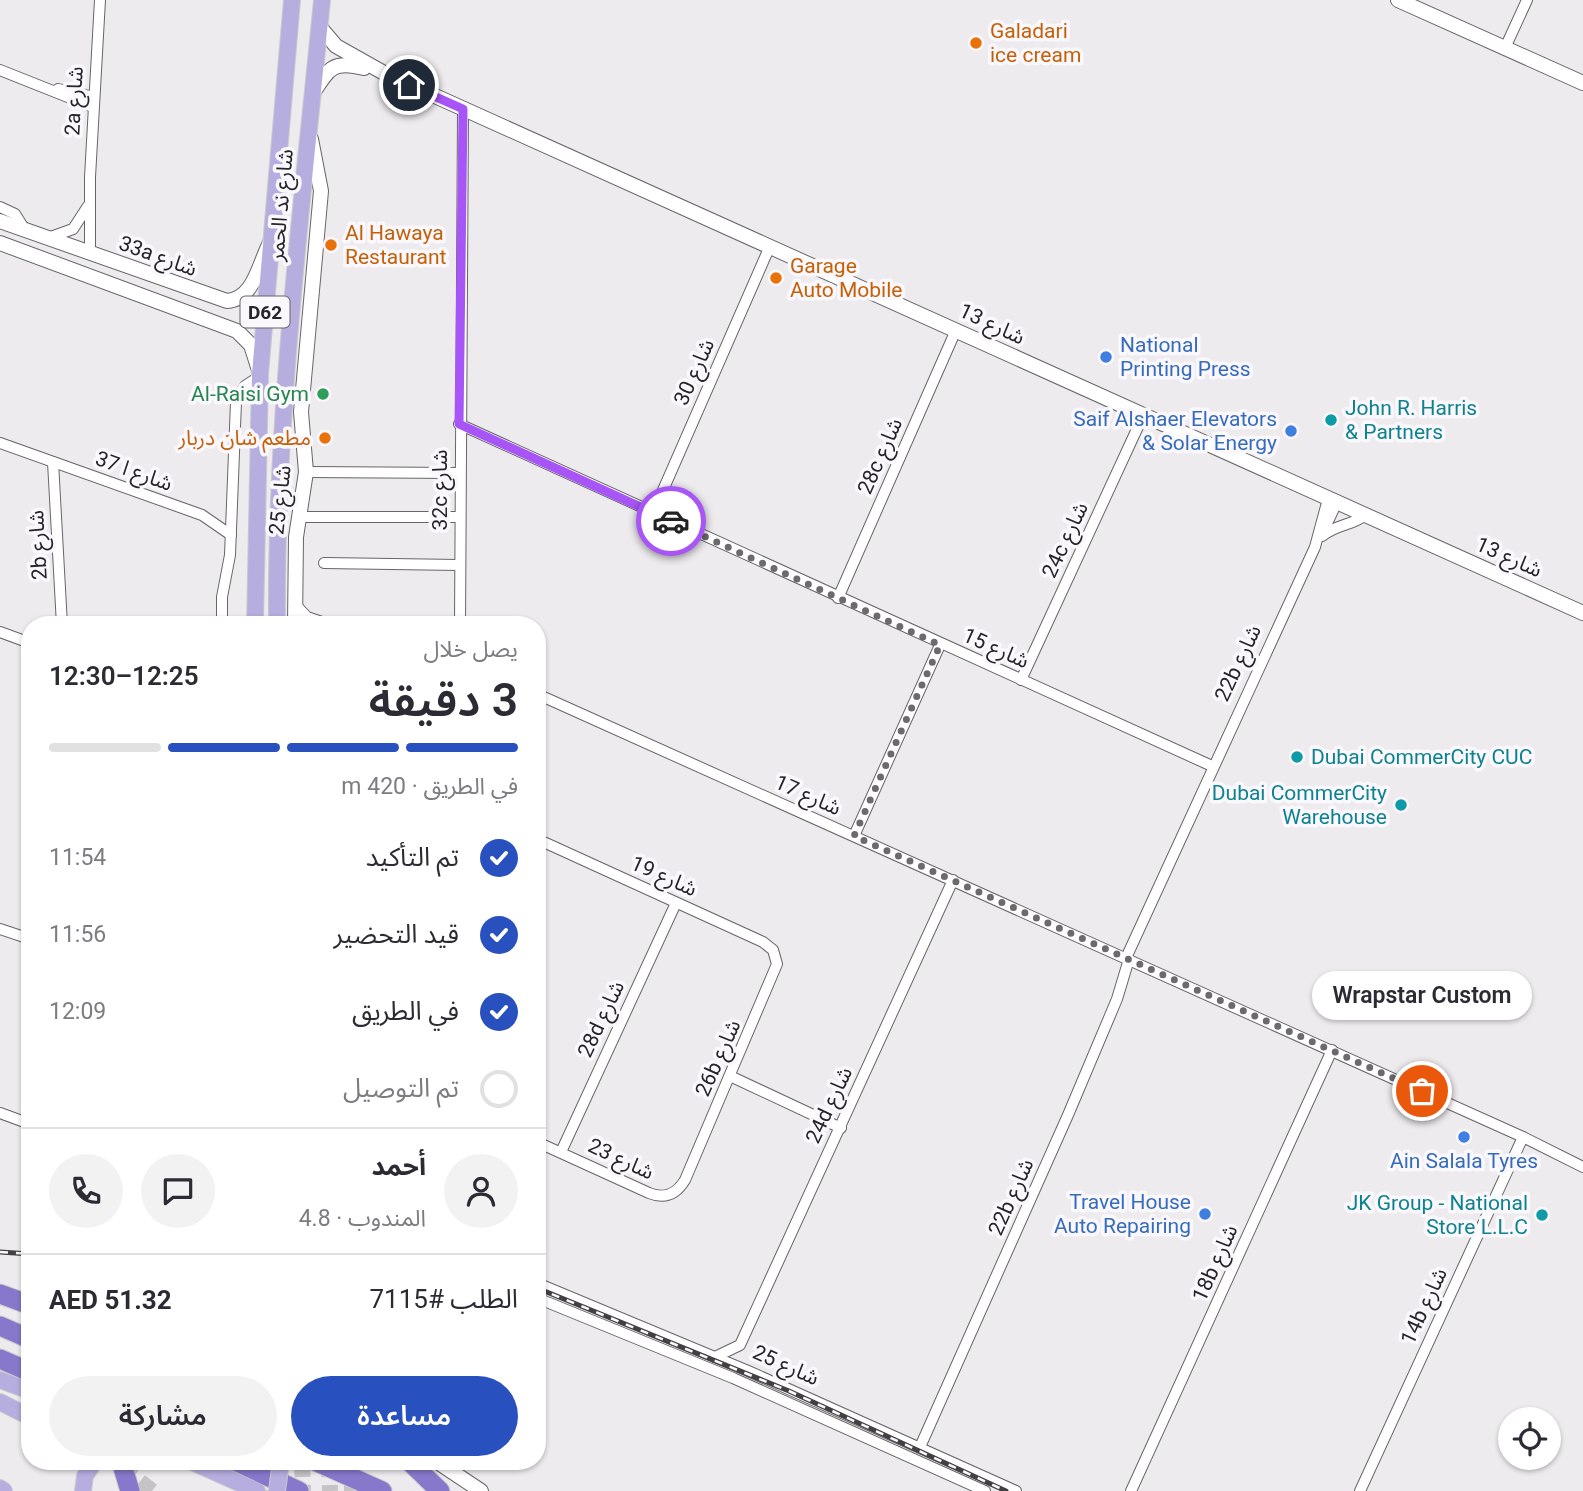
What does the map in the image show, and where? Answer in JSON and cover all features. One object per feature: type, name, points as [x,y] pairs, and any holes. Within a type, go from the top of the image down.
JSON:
[{"type":"highway","points":[[0,1294],[21,1302]]},
{"type":"highway","points":[[0,1326],[21,1335]]},
{"type":"highway","points":[[0,1359],[21,1368]]},
{"type":"highway","points":[[124,1470],[130,1491]]},
{"type":"highway","points":[[254,1470],[299,1491]]},
{"type":"highway","points":[[335,1470],[382,1491]]},
{"type":"highway","points":[[418,1470],[440,1491]]},
{"type":"main road","name":"شارع ند الحمر","points":[[255,616],[260,375],[292,0]]},
{"type":"main road","name":"شارع ند الحمر","points":[[277,616],[278,519],[284,395],[322,0]]},
{"type":"main road","points":[[0,1380],[21,1388]]},
{"type":"main road","points":[[0,1402],[21,1412]]},
{"type":"main road","points":[[83,1491],[85,1476],[89,1470]]},
{"type":"main road","points":[[209,1470],[257,1491]]},
{"type":"main road","points":[[277,1491],[280,1470]]},
{"type":"street","name":"2a شارع","points":[[90,253],[93,102],[100,0]]},
{"type":"street","points":[[1398,0],[1583,83]]},
{"type":"street","points":[[1505,48],[1527,0]]},
{"type":"street","name":"شارع 13","points":[[319,26],[337,46],[384,74],[1583,612]]},
{"type":"street","name":"شارع 13","points":[[313,93],[326,73],[336,66],[348,64],[384,74]]},
{"type":"street","points":[[0,70],[93,102]]},
{"type":"street","name":"32c شارع","points":[[458,616],[463,109]]},
{"type":"street","name":"شارع 25","points":[[295,616],[298,517],[306,472],[301,412],[321,191],[309,129]]},
{"type":"street","points":[[47,238],[73,229],[89,204]]},
{"type":"street","points":[[0,207],[15,214],[25,230]]},
{"type":"street","name":"33a شارع","points":[[0,221],[228,302],[238,299],[250,288],[271,241]]},
{"type":"street","points":[[0,237],[79,263],[85,261],[90,253]]},
{"type":"street","name":"33a شارع","points":[[0,243],[237,331],[251,345],[260,375]]},
{"type":"street","name":"شارع 30","points":[[653,513],[770,246]]},
{"type":"street","name":"28c شارع","points":[[838,598],[956,330]]},
{"type":"street","points":[[222,616],[231,535],[236,402],[245,386],[260,375]]},
{"type":"street","name":"24c شارع","points":[[1021,680],[1143,416]]},
{"type":"street","name":"شارع 15","points":[[459,424],[940,645],[1212,766]]},
{"type":"street","name":"شارع ا 37","points":[[0,443],[202,516],[231,535]]},
{"type":"street","name":"2b شارع","points":[[53,463],[62,616]]},
{"type":"street","points":[[306,472],[459,473]]},
{"type":"street","name":"22b شارع","points":[[920,1447],[1068,1115],[1117,999],[1127,959],[1212,766],[1318,542],[1332,500]]},
{"type":"street","points":[[202,516],[218,515],[231,507]]},
{"type":"street","points":[[1318,542],[1335,526],[1365,515]]},
{"type":"street","points":[[298,517],[459,517]]},
{"type":"street","points":[[324,563],[459,565]]},
{"type":"street","points":[[295,604],[306,616]]},
{"type":"street","points":[[0,632],[21,640]]},
{"type":"street","points":[[854,836],[940,645]]},
{"type":"street","name":"شارع 17","points":[[546,698],[1332,1050],[1583,1167]]},
{"type":"street","name":"شارع 19","points":[[546,843],[763,942],[773,950]]},
{"type":"street","name":"24d شارع","points":[[740,1345],[953,880]]},
{"type":"street","name":"28d شارع","points":[[561,1152],[676,903]]},
{"type":"street","points":[[0,929],[21,936]]},
{"type":"street","name":"26b شارع","points":[[685,1180],[776,972],[773,950]]},
{"type":"street","name":"18b شارع","points":[[1131,1491],[1332,1050]]},
{"type":"street","points":[[730,1076],[841,1128]]},
{"type":"street","points":[[0,1113],[21,1121]]},
{"type":"street","name":"شارع 17","points":[[1523,1137],[1583,1160]]},
{"type":"street","name":"14b شارع","points":[[1360,1491],[1523,1137]]},
{"type":"street","name":"شارع 23","points":[[546,1146],[657,1196],[676,1192],[685,1180]]},
{"type":"street","name":"شارع 25","points":[[546,1287],[746,1370],[1016,1491]]},
{"type":"street","name":"شارع 25","points":[[546,1302],[733,1378],[985,1491]]},
{"type":"street","points":[[715,1357],[740,1345],[746,1370]]},
{"type":"street","points":[[450,1470],[481,1491]]},
{"type":"tunnel","points":[[125,1470],[152,1491]]},
{"type":"tunnel","points":[[265,1470],[266,1491]]},
{"type":"tunnel","points":[[302,1470],[303,1491]]},
{"type":"tunnel","points":[[329,1470],[330,1491]]},
{"type":"tunnel","points":[[352,1470],[352,1491]]},
{"type":"railway","points":[[0,1252],[21,1253]]},
{"type":"railway","points":[[546,1292],[789,1391],[1006,1491]]},
{"type":"way so far","points":[[671,521],[940,645],[854,836],[1422,1091]]},
{"type":"place","name":"Galadari ice cream","points":[[976,43]]},
{"type":"place","name":"Al Hawaya Restaurant","points":[[331,245]]},
{"type":"place","name":"Garage Auto Mobile","points":[[776,278]]},
{"type":"place","name":"National Printing Press","points":[[1106,357]]},
{"type":"place","name":"Al-Raisi Gym","points":[[323,394]]},
{"type":"place","name":"John R. Harris & Partners","points":[[1331,420]]},
{"type":"place","name":"Saif Alshaer Elevators & Solar Energy","points":[[1291,431]]},
{"type":"place","name":"مطعم شان دربار","points":[[325,438]]},
{"type":"place","name":"Dubai CommerCity CUC","points":[[1297,757]]},
{"type":"place","name":"Dubai CommerCity Warehouse","points":[[1401,805]]},
{"type":"place","name":"Wrapstar Custom","points":[[1422,1091]]},
{"type":"place","name":"Ain Salala Tyres","points":[[1464,1137]]},
{"type":"place","name":"Travel House Auto Repairing","points":[[1205,1214]]},
{"type":"place","name":"JK Group - National Store L.L.C","points":[[1542,1215]]},
{"type":"route","points":[[409,85],[463,109],[463,281],[459,424],[671,521]]}]
